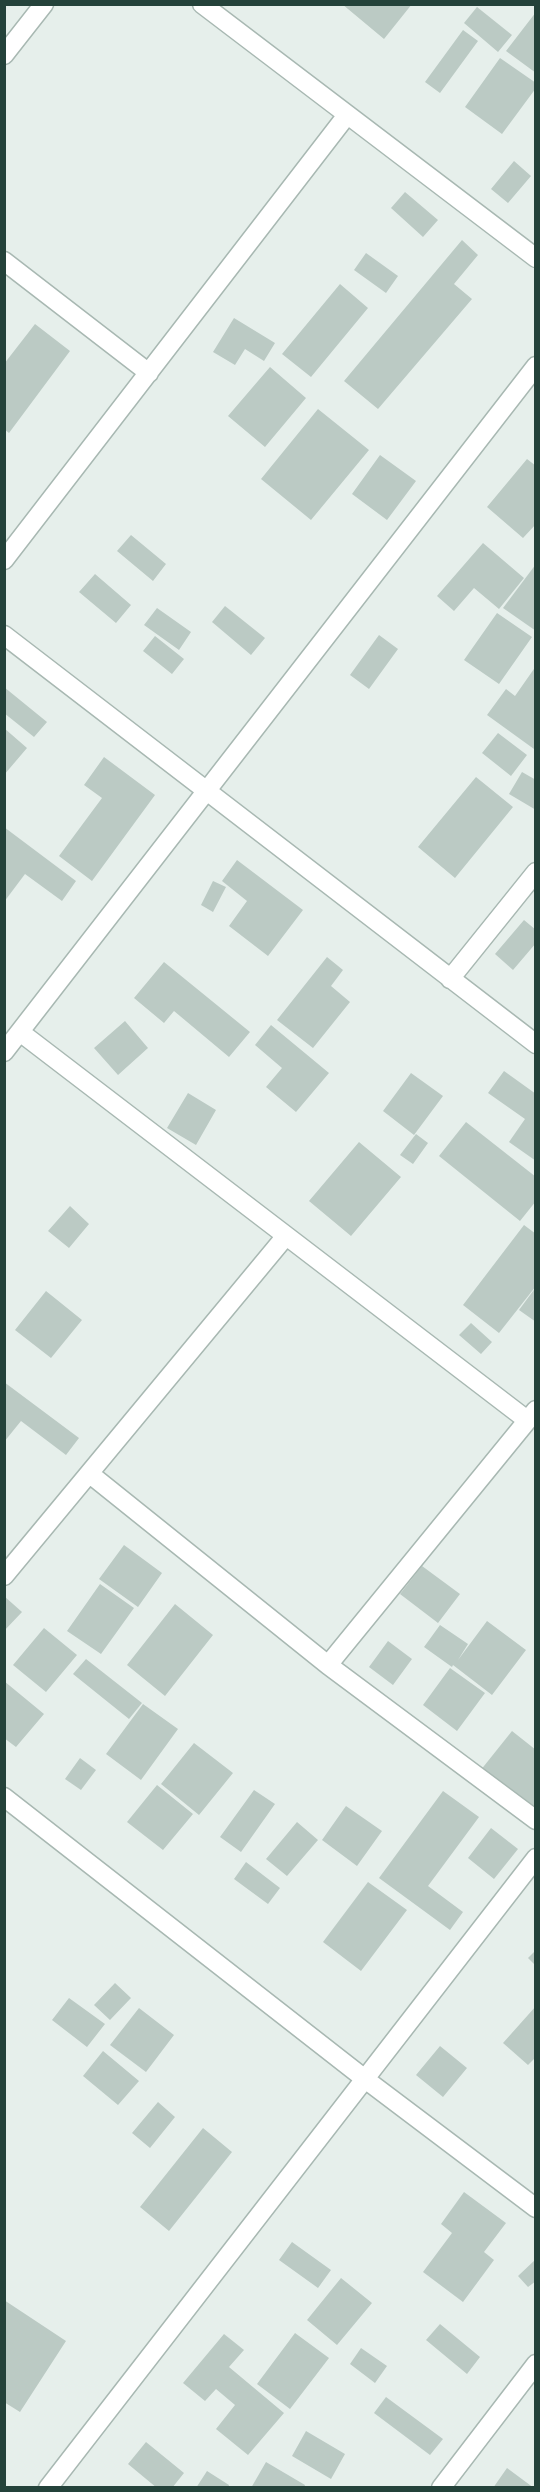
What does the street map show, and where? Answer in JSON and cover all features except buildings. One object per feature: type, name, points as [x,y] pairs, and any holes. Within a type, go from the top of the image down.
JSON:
[{"type":"street","points":[[4,55],[44,4]]},
{"type":"street","points":[[202,4],[536,258]]},
{"type":"street","points":[[4,560],[347,115]]},
{"type":"street","points":[[4,261],[149,372]]},
{"type":"street","points":[[4,1053],[536,366]]},
{"type":"street","points":[[4,635],[536,1044]]},
{"type":"street","points":[[450,979],[536,872]]},
{"type":"street","points":[[20,1032],[285,1237],[531,1415],[328,1665]]},
{"type":"street","points":[[4,1576],[285,1237]]},
{"type":"street","points":[[90,1474],[328,1665],[536,1820]]},
{"type":"street","points":[[4,1797],[365,2079],[536,2208]]},
{"type":"street","points":[[48,2487],[536,1858]]},
{"type":"street","points":[[441,2487],[536,2364]]}]
